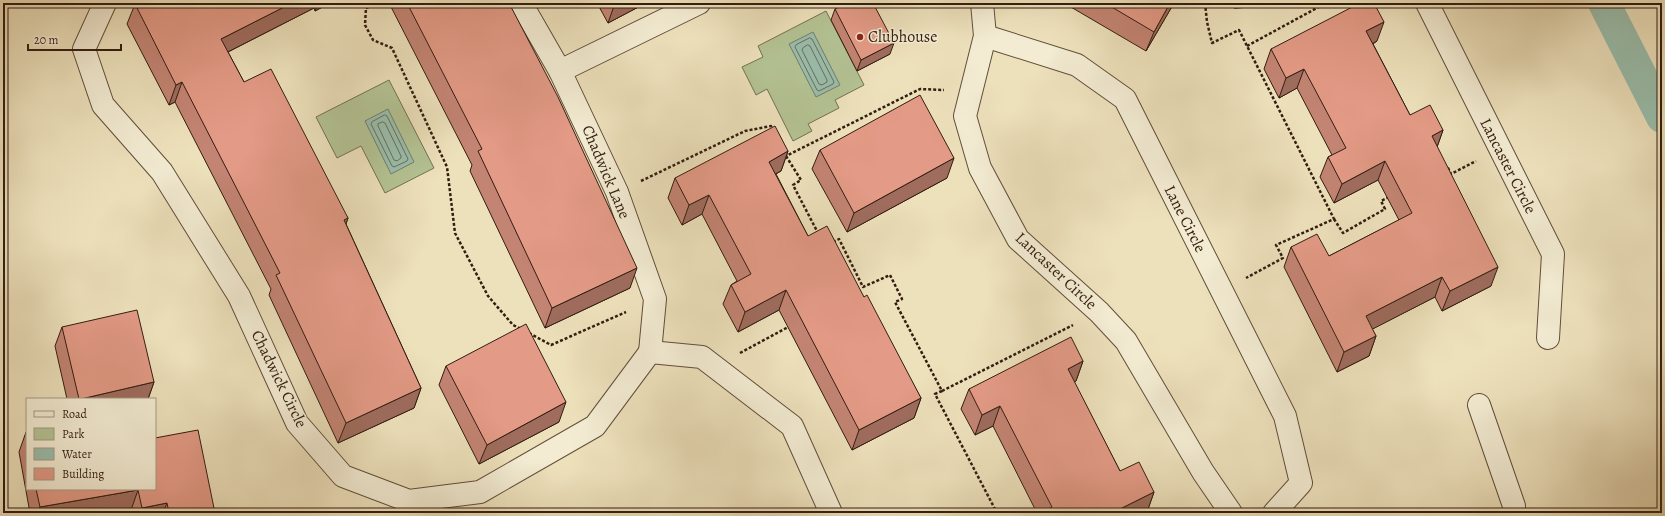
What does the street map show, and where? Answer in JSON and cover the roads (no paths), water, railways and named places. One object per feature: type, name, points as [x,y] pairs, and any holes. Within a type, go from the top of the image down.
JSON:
[{"type":"street","name":"Chadwick Circle","points":[[105,3],[84,49],[103,105],[162,172],[239,296],[297,423],[343,476],[409,501],[480,492],[595,426],[650,352]]},
{"type":"street","name":"Chadwick Lane","points":[[521,3],[560,70],[617,192],[655,299],[650,352]]},
{"type":"street","points":[[560,70],[699,3]]},
{"type":"street","name":"Lancaster Circle","points":[[982,3],[984,36],[965,116],[980,168],[1018,239],[1099,312],[1126,341],[1204,472],[1231,513]]},
{"type":"street","name":"Lancaster Circle","points":[[1427,3],[1553,254],[1548,338]]},
{"type":"street","name":"Lane Circle","points":[[984,36],[1077,65],[1125,99],[1285,416],[1302,483],[1274,513]]},
{"type":"street","points":[[650,352],[702,357],[792,426],[831,513]]},
{"type":"street","points":[[1479,404],[1514,506],[1514,513]]},
{"type":"water","points":[[813,32],[840,85],[816,97],[789,44]]},
{"type":"water","points":[[388,109],[414,162],[391,174],[365,121]]},
{"type":"waterway","points":[[1604,3],[1662,117]]},
{"type":"place","name":"Clubhouse","points":[[860,37]]}]
